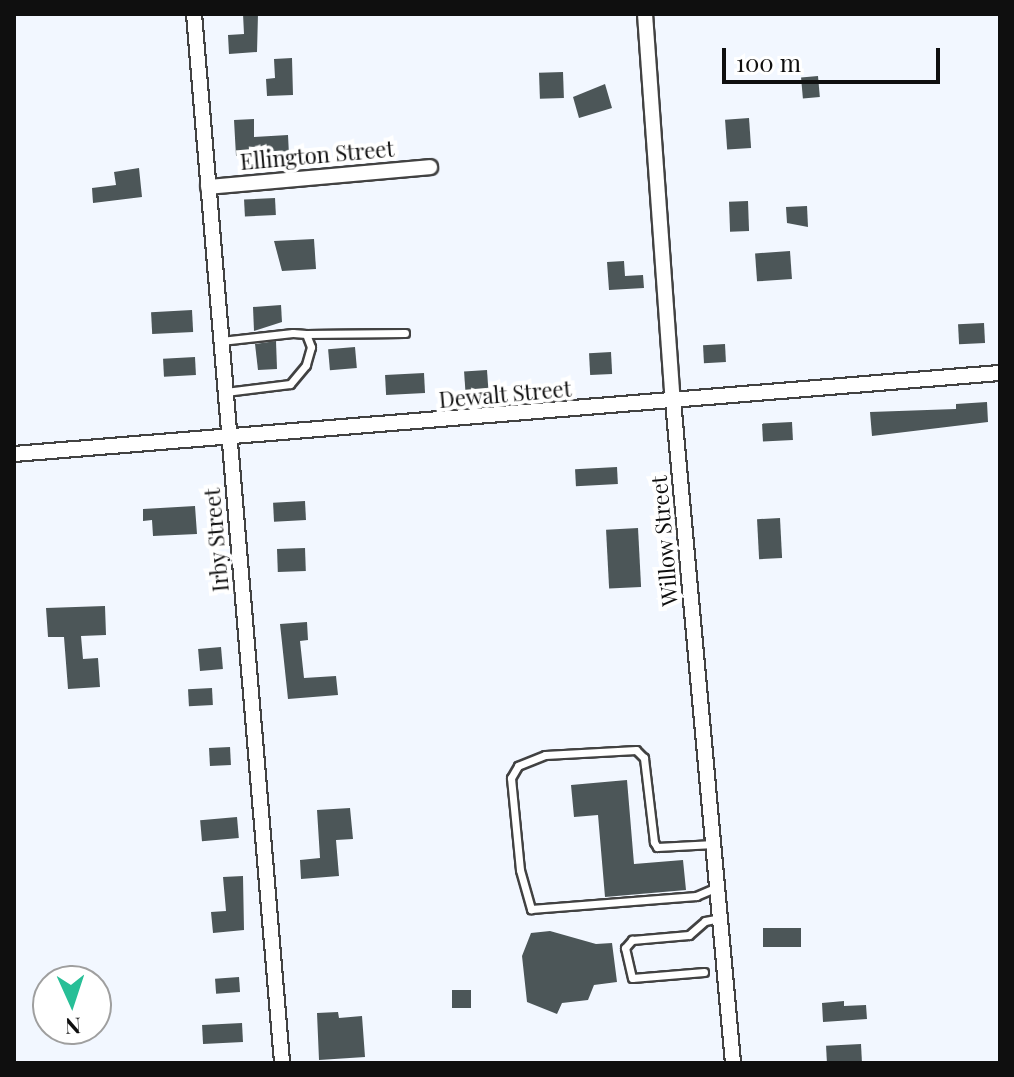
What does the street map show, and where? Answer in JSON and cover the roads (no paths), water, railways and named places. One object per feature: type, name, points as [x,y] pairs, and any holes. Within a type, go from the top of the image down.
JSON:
[{"type":"street","name":"Irby Street","points":[[194,14],[282,1063]]},
{"type":"street","name":"Willow Street","points":[[645,14],[673,401],[733,1063]]},
{"type":"street","name":"Ellington Street","points":[[208,187],[430,167]]},
{"type":"street","name":"Dewalt Street","points":[[14,454],[1000,373]]},
{"type":"lane","points":[[221,341],[306,334],[405,333]]},
{"type":"lane","points":[[225,392],[290,384],[309,356],[306,334]]},
{"type":"lane","points":[[715,844],[657,847],[644,758],[636,750],[545,755],[518,766],[511,778],[520,870],[531,909],[696,896],[719,887]]},
{"type":"lane","points":[[704,972],[632,978],[625,948],[632,940],[689,935],[705,921],[722,918]]}]
